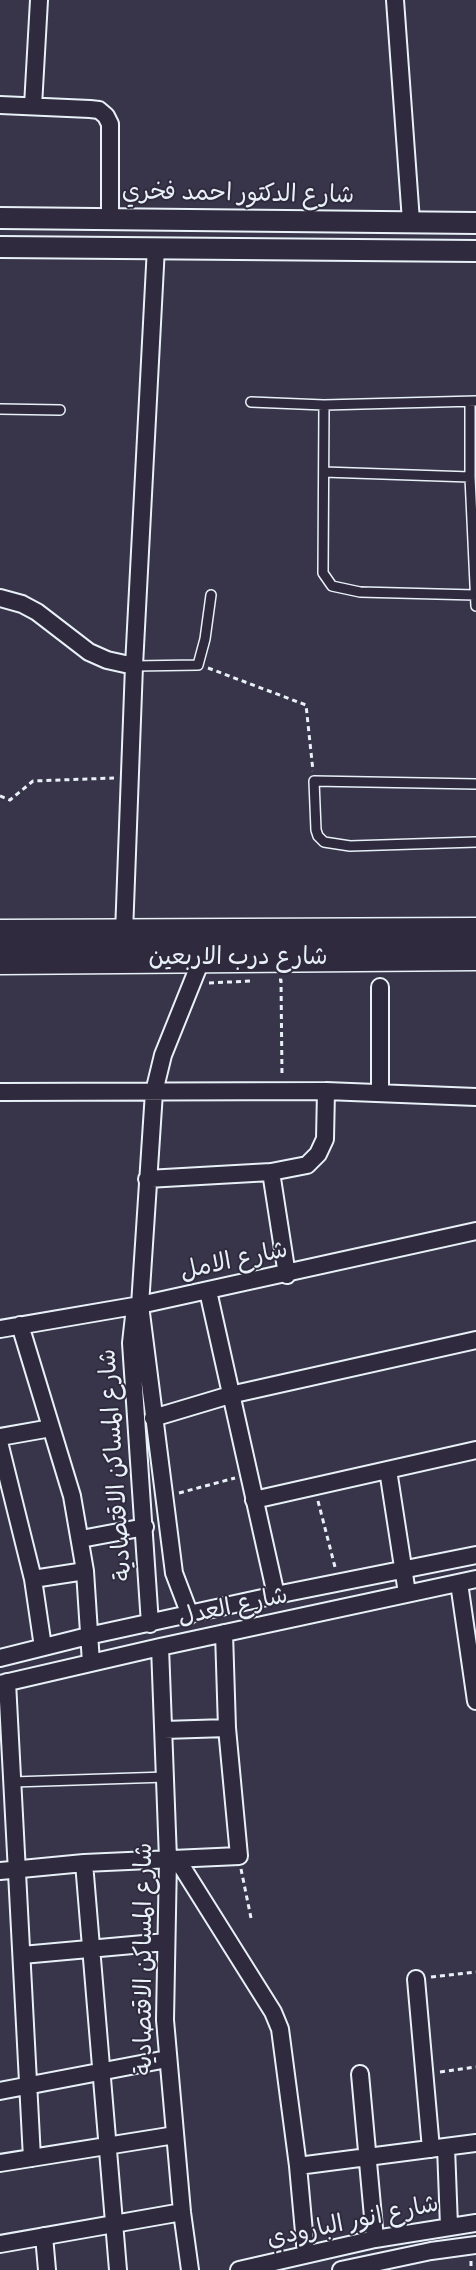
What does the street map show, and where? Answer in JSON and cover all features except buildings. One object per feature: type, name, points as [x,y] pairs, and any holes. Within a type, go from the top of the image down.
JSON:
[{"type":"highway","name":"شارع درب الاربعين","points":[[0,934],[476,932]]},
{"type":"highway","name":"شارع درب الاربعين","points":[[0,960],[476,956]]},
{"type":"street","points":[[32,106],[38,0]]},
{"type":"street","points":[[395,0],[411,222]]},
{"type":"street","points":[[0,105],[90,109],[99,110],[106,116],[110,124],[110,218]]},
{"type":"street","name":"شارع الدكتور احمد فخري","points":[[0,218],[476,223]]},
{"type":"street","points":[[253,248],[254,220]]},
{"type":"street","points":[[0,247],[476,251]]},
{"type":"street","points":[[124,933],[134,666],[156,247]]},
{"type":"street","points":[[0,598],[22,604],[37,612],[89,652],[107,660],[134,666]]},
{"type":"street","name":"شارع المساكن الاقتصادية","points":[[190,1615],[174,1573],[140,1305],[154,1092],[163,1055],[202,958]]},
{"type":"street","points":[[380,987],[380,1093]]},
{"type":"street","points":[[147,1180],[271,1172],[299,1167],[312,1161],[318,1154],[325,1139],[326,1091]]},
{"type":"street","points":[[0,1092],[326,1091],[476,1097]]},
{"type":"street","points":[[271,1172],[287,1275]]},
{"type":"street","name":"شارع الامل","points":[[0,1329],[140,1305],[287,1275],[476,1231]]},
{"type":"street","points":[[208,1291],[276,1595]]},
{"type":"street","name":"شارع المساكن الاقتصادية","points":[[140,1305],[134,1316],[131,1343],[145,1526],[150,1624]]},
{"type":"street","points":[[20,1325],[72,1496],[85,1571],[91,1663]]},
{"type":"street","points":[[153,1418],[230,1396],[476,1340]]},
{"type":"street","points":[[0,1437],[51,1428]]},
{"type":"street","points":[[0,1446],[33,1578],[43,1647]]},
{"type":"street","points":[[254,1500],[476,1450]]},
{"type":"street","points":[[388,1470],[406,1593]]},
{"type":"street","points":[[80,1539],[145,1526]]},
{"type":"street","name":"شارع العدل","points":[[0,1658],[88,1636],[276,1595],[476,1555]]},
{"type":"street","points":[[33,1578],[85,1571]]},
{"type":"street","name":"شارع العدل","points":[[4,1683],[160,1647],[476,1579]]},
{"type":"street","points":[[459,1583],[476,1701]]},
{"type":"street","points":[[0,1871],[84,1863],[239,1856],[227,1728],[224,1633]]},
{"type":"street","name":"شارع المساكن الاقتصادية","points":[[160,1647],[166,1777],[173,1859],[166,1942],[164,2004],[167,2059],[182,2212],[190,2270]]},
{"type":"street","points":[[4,1683],[5,1750],[13,1782],[32,2158]]},
{"type":"street","points":[[164,1730],[227,1728]]},
{"type":"street","points":[[173,1859],[277,2020],[282,2037],[298,2166],[306,2254]]},
{"type":"street","points":[[84,1863],[118,2270]]},
{"type":"street","points":[[22,1955],[166,1942]]},
{"type":"street","points":[[416,1979],[424,2073],[439,2148],[449,2226]]},
{"type":"street","points":[[0,2091],[101,2070],[167,2059]]},
{"type":"street","points":[[360,2074],[375,2238]]},
{"type":"street","points":[[0,2163],[175,2135]]},
{"type":"street","points":[[298,2166],[476,2143]]},
{"type":"street","points":[[0,2244],[182,2212]]},
{"type":"street","name":"شارع انور البارودي","points":[[244,2270],[375,2238],[476,2223]]},
{"type":"street","points":[[44,2236],[47,2270]]},
{"type":"street","name":"شارع انور البارودي","points":[[341,2270],[373,2266],[431,2251],[476,2245]]},
{"type":"lane","points":[[251,402],[324,404],[473,402],[470,477],[476,606]]},
{"type":"lane","points":[[324,404],[323,574],[332,586],[360,592],[475,595]]},
{"type":"lane","points":[[0,409],[60,410]]},
{"type":"lane","points":[[324,472],[470,477]]},
{"type":"lane","points":[[134,666],[198,665],[205,639],[211,595]]},
{"type":"lane","points":[[476,784],[314,781],[316,830],[318,836],[324,842],[350,846],[476,842]]},
{"type":"lane","points":[[13,1782],[166,1777]]},
{"type":"path","points":[[198,665],[306,705],[314,781]]},
{"type":"path","points":[[0,796],[10,800],[33,781],[130,777]]},
{"type":"path","points":[[272,980],[281,980],[282,1091]]},
{"type":"path","points":[[191,984],[254,981]]},
{"type":"path","points":[[164,1497],[248,1474]]},
{"type":"path","points":[[315,1486],[339,1582]]},
{"type":"path","points":[[239,1856],[251,1918]]},
{"type":"path","points":[[416,1979],[476,1972]]},
{"type":"path","points":[[424,2073],[476,2068]]}]
